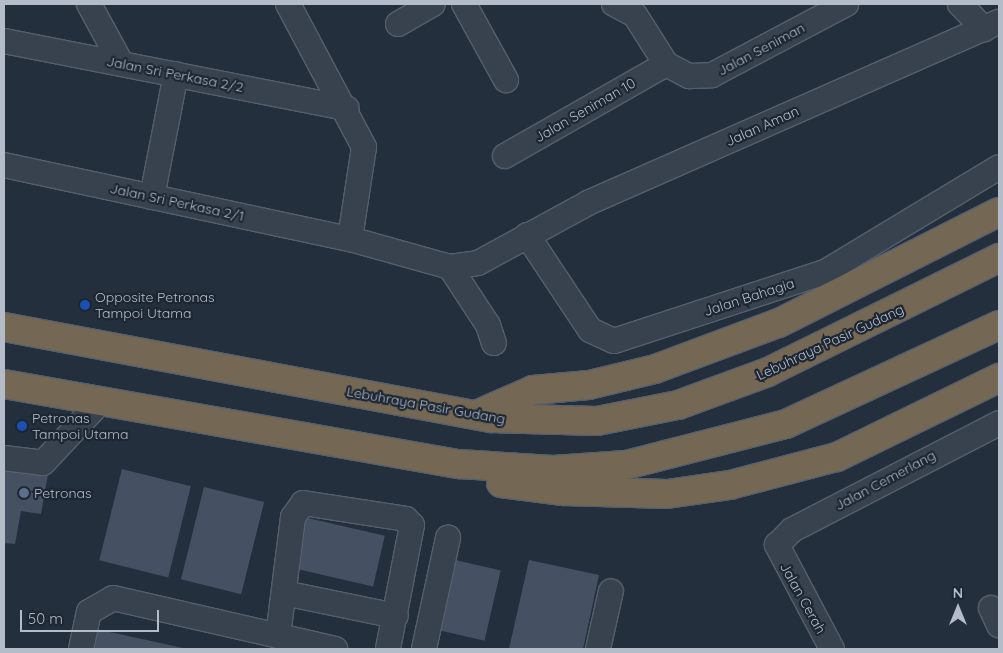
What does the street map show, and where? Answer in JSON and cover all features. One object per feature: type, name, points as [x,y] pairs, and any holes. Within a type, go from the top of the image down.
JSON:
[{"type":"highway","points":[[475,415],[533,390],[590,385],[655,370],[780,323],[999,212]]},
{"type":"highway","name":"Lebuhraya Pasir Gudang","points":[[16,329],[475,415],[597,421],[678,405],[794,360],[999,258]]},
{"type":"highway","points":[[10,389],[101,401],[459,464],[553,470],[617,466],[694,449],[786,424],[999,325]]},
{"type":"highway","points":[[459,464],[506,484],[563,491],[667,494],[730,485],[837,457],[999,378]]},
{"type":"street","points":[[89,4],[121,63]]},
{"type":"street","points":[[288,4],[346,108],[364,147],[350,239]]},
{"type":"street","points":[[398,24],[433,4]]},
{"type":"street","points":[[464,4],[506,80]]},
{"type":"street","points":[[614,4],[635,15],[666,64]]},
{"type":"street","points":[[960,4],[992,25]]},
{"type":"street","name":"Jalan Seniman","points":[[666,64],[689,76],[712,75],[832,7]]},
{"type":"street","name":"Jalan Aman","points":[[450,267],[478,263],[526,235],[588,203],[992,25]]},
{"type":"street","name":"Jalan Sri Perkasa 2/2","points":[[4,41],[346,108]]},
{"type":"street","name":"Jalan Seniman 10","points":[[505,156],[666,64]]},
{"type":"street","points":[[152,197],[176,74]]},
{"type":"street","name":"Jalan Sri Perkasa 2/1","points":[[4,165],[350,239],[450,267]]},
{"type":"street","name":"Jalan Bahagia","points":[[526,235],[590,330],[614,341],[825,272],[999,167]]},
{"type":"street","points":[[450,267],[494,343]]},
{"type":"street","points":[[4,318],[16,329]]},
{"type":"street","points":[[4,458],[43,463],[101,401]]},
{"type":"street","name":"Jalan Cemerlang","points":[[777,545],[800,525],[999,423]]},
{"type":"street","points":[[278,636],[297,505],[406,520],[413,529],[388,649]]},
{"type":"street","points":[[424,649],[448,538]]},
{"type":"street","name":"Jalan Cerah","points":[[777,545],[832,649]]},
{"type":"street","points":[[598,649],[612,591]]},
{"type":"street","points":[[284,593],[396,616]]},
{"type":"street","points":[[81,649],[90,612],[113,598],[335,649]]},
{"type":"building","name":"Petronas","points":[[4,467],[48,474],[41,514],[21,511],[15,544],[4,543]]},
{"type":"building","points":[[122,469],[191,486],[168,577],[99,560]]},
{"type":"building","points":[[204,487],[264,502],[241,594],[181,579]]},
{"type":"building","points":[[299,516],[385,536],[373,586],[287,567]]},
{"type":"building","points":[[451,559],[501,570],[484,641],[435,629]]},
{"type":"building","points":[[529,560],[599,575],[583,649],[509,649]]},
{"type":"building","points":[[96,629],[183,648],[183,649],[91,649]]},
{"type":"place","name":"Opposite Petronas Tampoi Utama","points":[[85,305]]},
{"type":"place","name":"Petronas Tampoi Utama","points":[[22,426]]},
{"type":"place","name":"Petronas","points":[[24,493]]}]
